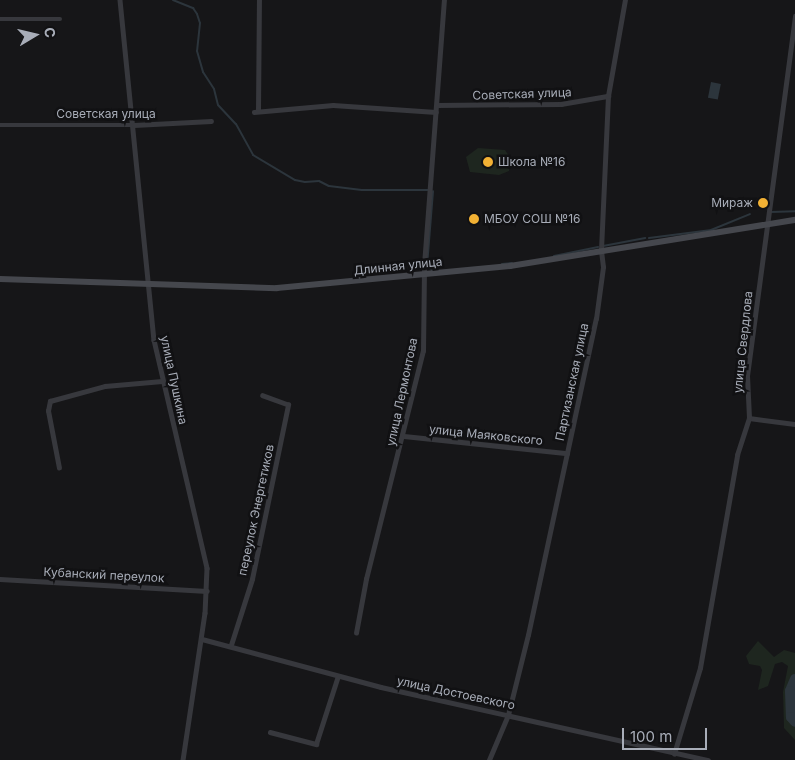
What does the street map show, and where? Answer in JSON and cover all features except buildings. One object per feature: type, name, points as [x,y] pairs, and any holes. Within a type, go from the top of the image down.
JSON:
[{"type":"main road","name":"Длинная улица","points":[[0,279],[150,286],[277,288],[510,266],[795,220]]},
{"type":"street","name":"улица Пушкина","points":[[120,0],[162,382],[204,547],[207,590],[202,639],[183,760]]},
{"type":"street","points":[[259,0],[256,111],[333,105],[436,112]]},
{"type":"street","name":"улица Лермонтова","points":[[356,633],[366,579],[404,436],[423,351],[424,275],[444,0]]},
{"type":"street","name":"Партизанская улица","points":[[489,760],[508,715],[596,319],[602,273],[600,250],[608,96],[625,0]]},
{"type":"street","name":"улица Свердлова","points":[[674,754],[700,668],[737,455],[749,418],[747,376],[795,16]]},
{"type":"street","points":[[0,19],[60,19]]},
{"type":"street","name":"Советская улица","points":[[437,105],[561,104],[608,96]]},
{"type":"street","name":"Советская улица","points":[[0,125],[134,125],[211,121]]},
{"type":"street","points":[[59,468],[48,411],[50,401],[105,386],[162,382]]},
{"type":"street","name":"переулок Энергетиков","points":[[231,645],[252,579],[288,405],[263,396]]},
{"type":"street","points":[[749,418],[795,424]]},
{"type":"street","name":"улица Маяковского","points":[[404,436],[567,453]]},
{"type":"street","name":"Кубанский переулок","points":[[0,579],[207,590]]},
{"type":"street","name":"улица Достоевского","points":[[202,639],[231,645],[338,676],[674,754],[708,760]]},
{"type":"street","points":[[270,732],[316,744],[338,676]]},
{"type":"shaded area","points":[[711,82],[721,84],[718,100],[708,98]]},
{"type":"shaded area","name":"Школа №16","points":[[478,148],[505,150],[511,159],[509,171],[499,175],[470,172],[466,157]]},
{"type":"shaded area","points":[[758,641],[774,657],[784,650],[795,653],[795,740],[784,728],[783,692],[788,666],[782,662],[775,664],[768,686],[758,690],[762,670],[760,666],[749,664],[746,656]]},
{"type":"waterway","points":[[173,0],[193,8],[197,14],[200,23],[197,51],[203,72],[214,89],[218,105],[236,124],[253,155],[295,180],[305,182],[319,181],[329,186],[362,190],[428,190]]},
{"type":"waterway","points":[[432,270],[427,266],[433,191]]},
{"type":"waterway","points":[[771,212],[795,211]]},
{"type":"waterway","points":[[649,238],[711,230],[750,214]]},
{"type":"waterway","points":[[603,246],[645,238]]},
{"type":"waterway","points":[[554,256],[598,247]]},
{"type":"waterway","points":[[502,264],[512,263]]},
{"type":"waterway","points":[[795,679],[790,691],[791,717],[795,722]]},
{"type":"place","name":"Школа №16","points":[[488,162]]},
{"type":"place","name":"Мираж","points":[[763,203]]},
{"type":"place","name":"МБОУ СОШ №16","points":[[474,219]]}]
